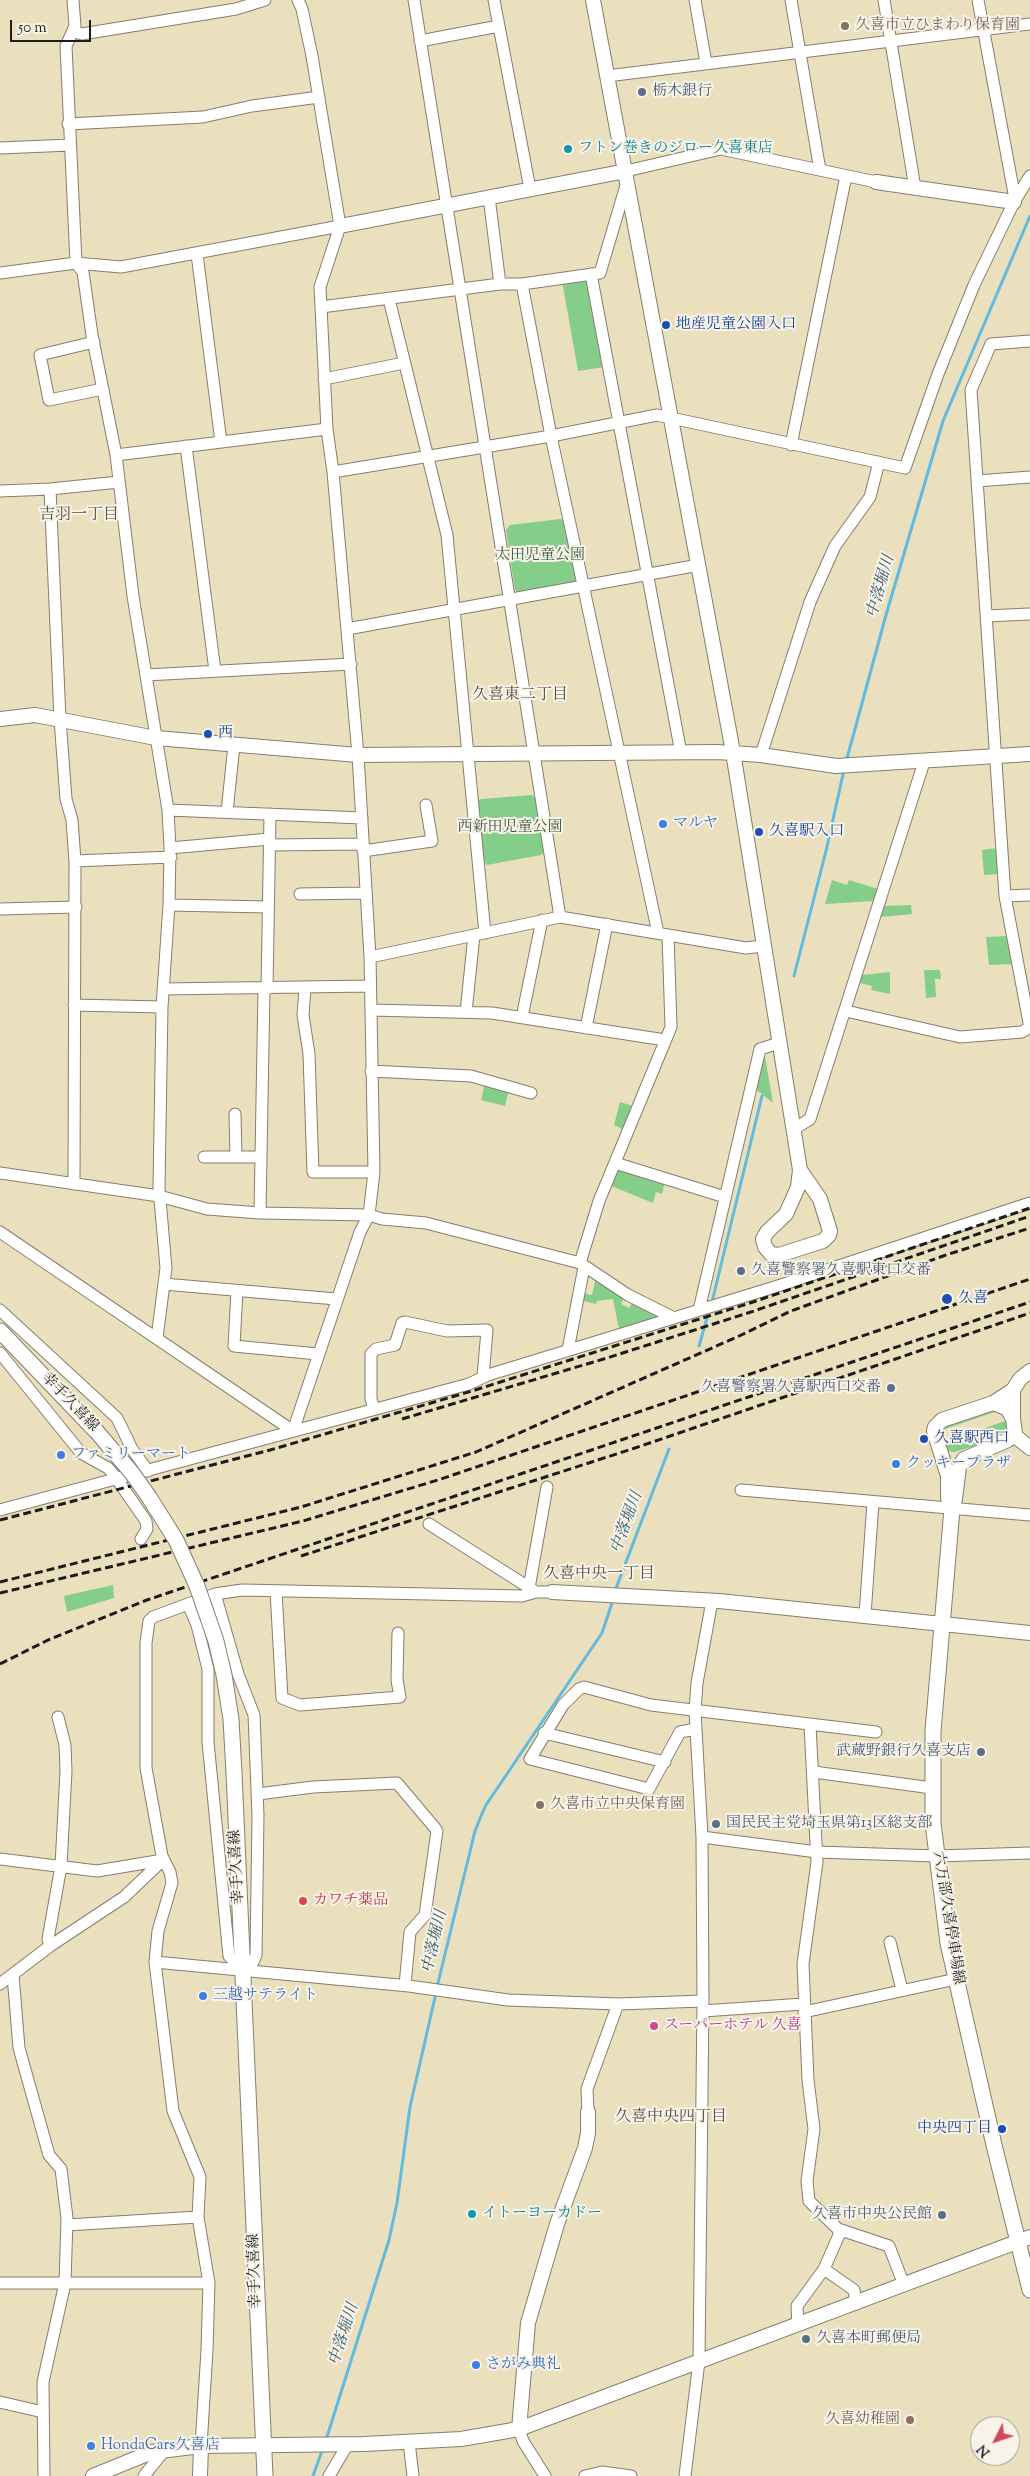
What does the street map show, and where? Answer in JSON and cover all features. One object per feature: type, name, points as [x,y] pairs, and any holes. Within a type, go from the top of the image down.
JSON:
[{"type":"main road","name":"幸手久喜線","points":[[0,1331],[127,1466],[176,1540],[197,1586],[216,1641],[226,1684],[234,1773],[266,2476]]},
{"type":"main road","name":"六万部久喜停車場線","points":[[952,1509],[934,1730],[932,1788],[936,1856],[948,1943],[1024,2239],[1030,2290]]},
{"type":"street","points":[[73,0],[74,32],[66,46],[68,124],[76,263],[83,272],[94,342],[116,455],[133,596],[168,810],[170,853],[169,904],[162,1007],[159,1196],[166,1250],[157,1338]]},
{"type":"street","points":[[74,32],[82,34],[236,10],[266,0]]},
{"type":"street","points":[[293,1431],[336,1299],[360,1232],[369,1215],[374,1172],[370,956],[362,818],[351,664],[333,472],[327,429],[320,287],[340,226],[319,98],[302,9],[298,0]]},
{"type":"street","points":[[414,0],[560,917]]},
{"type":"street","points":[[494,0],[530,189]]},
{"type":"street","points":[[593,0],[733,752],[800,1170],[798,1188],[786,1214],[767,1232],[763,1239],[765,1246],[771,1254],[779,1255],[823,1241],[830,1235],[820,1199],[800,1170]]},
{"type":"street","points":[[695,0],[706,63]]},
{"type":"street","points":[[790,0],[820,170]]},
{"type":"street","points":[[884,0],[915,188]]},
{"type":"street","points":[[978,0],[1014,201]]},
{"type":"street","points":[[607,76],[1030,24]]},
{"type":"street","points":[[420,40],[499,26]]},
{"type":"street","points":[[68,124],[203,117],[252,106],[319,98]]},
{"type":"street","points":[[0,148],[70,145]]},
{"type":"street","points":[[0,273],[76,263],[121,267],[197,254],[530,189],[626,175],[721,149],[876,182],[1014,201]]},
{"type":"street","points":[[321,307],[600,273],[626,175]]},
{"type":"street","points":[[791,445],[846,176]]},
{"type":"street","points":[[333,472],[551,436],[653,415],[904,468],[908,462],[938,374],[974,285],[1014,201],[1030,176]]},
{"type":"street","points":[[489,197],[500,284]]},
{"type":"street","points":[[197,254],[221,442]]},
{"type":"street","points":[[591,274],[681,753]]},
{"type":"street","points":[[522,284],[551,436],[620,754],[663,934],[671,1027],[599,1201],[582,1265],[568,1350]]},
{"type":"street","points":[[389,299],[446,535],[467,754],[479,934],[466,1012]]},
{"type":"street","points":[[846,1011],[960,1037],[1022,1032],[1030,1027],[1005,896],[971,390],[991,344],[1030,341]]},
{"type":"street","points":[[94,342],[40,355],[49,400],[103,389]]},
{"type":"street","points":[[324,379],[404,363]]},
{"type":"street","points":[[116,455],[327,429]]},
{"type":"street","points":[[186,446],[216,672]]},
{"type":"street","points":[[762,755],[810,602],[835,546],[870,496],[879,462]]},
{"type":"street","points":[[978,481],[1030,477]]},
{"type":"street","points":[[0,491],[50,489],[119,482]]},
{"type":"street","points":[[50,489],[60,719],[66,799],[72,820],[75,861],[74,1184]]},
{"type":"street","points":[[347,629],[584,588],[699,565]]},
{"type":"street","points":[[986,616],[1030,614]]},
{"type":"street","points":[[146,675],[351,664]]},
{"type":"street","points":[[0,720],[35,715],[156,738],[358,755],[733,752],[836,766],[854,766],[1030,754]]},
{"type":"street","points":[[227,812],[234,745]]},
{"type":"street","points":[[794,1129],[810,1119],[924,762]]},
{"type":"street","points":[[75,861],[270,842],[363,847],[432,841],[426,805]]},
{"type":"street","points":[[168,810],[362,818]]},
{"type":"street","points":[[260,1213],[270,814]]},
{"type":"street","points":[[300,894],[365,893]]},
{"type":"street","points":[[1005,896],[1030,895]]},
{"type":"street","points":[[169,904],[268,907]]},
{"type":"street","points":[[0,909],[76,906]]},
{"type":"street","points":[[370,956],[560,917],[746,948],[763,946]]},
{"type":"street","points":[[522,1017],[542,920]]},
{"type":"street","points":[[586,1028],[607,924]]},
{"type":"street","points":[[163,989],[370,986]]},
{"type":"street","points":[[305,988],[303,1015],[309,1054],[313,1172],[374,1172]]},
{"type":"street","points":[[74,1005],[162,1007]]},
{"type":"street","points":[[371,1010],[466,1012],[522,1017],[665,1040]]},
{"type":"street","points":[[701,1309],[760,1049],[779,1043]]},
{"type":"street","points":[[371,1071],[471,1076],[531,1093]]},
{"type":"street","points":[[235,1114],[236,1157]]},
{"type":"street","points":[[204,1157],[261,1157]]},
{"type":"street","points":[[615,1163],[725,1197]]},
{"type":"street","points":[[0,1173],[159,1196],[207,1210],[369,1215],[382,1219],[426,1223],[582,1265],[628,1295],[674,1318]]},
{"type":"street","points":[[0,1510],[469,1384],[568,1350],[674,1318],[1030,1203]]},
{"type":"street","points":[[0,1232],[293,1431]]},
{"type":"street","points":[[164,1284],[336,1299]]},
{"type":"street","points":[[238,1291],[234,1346],[318,1354]]},
{"type":"street","points":[[0,1310],[117,1418],[132,1449],[148,1471]]},
{"type":"street","points":[[374,1409],[371,1399],[371,1354],[376,1349],[392,1347],[404,1322],[447,1331],[487,1330],[483,1378]]},
{"type":"street","points":[[0,1353],[81,1453],[108,1468],[146,1521],[146,1529],[142,1539]]},
{"type":"street","points":[[952,1509],[948,1498],[948,1476],[934,1431],[938,1422],[993,1403],[1013,1390],[1020,1379],[1030,1371]]},
{"type":"street","points":[[1013,1390],[1014,1435],[1030,1448]]},
{"type":"street","points":[[993,1403],[1006,1408],[1013,1419]]},
{"type":"street","points":[[941,1452],[947,1457],[968,1456],[1008,1440],[1014,1435]]},
{"type":"street","points":[[952,1509],[956,1499],[959,1468],[968,1456]]},
{"type":"street","points":[[532,1590],[547,1488]]},
{"type":"street","points":[[741,1490],[1030,1514]]},
{"type":"street","points":[[865,1615],[873,1502]]},
{"type":"street","points":[[429,1524],[532,1590],[712,1601],[1030,1633]]},
{"type":"street","points":[[200,2476],[208,2350],[208,2283],[198,2218],[200,2177],[173,2111],[155,1962],[158,1931],[172,1883],[170,1872],[163,1860],[146,1768],[147,1628],[153,1617],[215,1594],[242,1590],[522,1596],[532,1590]]},
{"type":"street","points":[[276,1591],[282,1698],[291,1702],[300,1705],[400,1697],[397,1680],[398,1633]]},
{"type":"street","points":[[215,1594],[238,1674],[254,1715],[258,1794],[256,1955],[253,1962],[243,1970]]},
{"type":"street","points":[[685,2476],[699,2361],[703,2006],[702,1837],[695,1712],[697,1683],[712,1601]]},
{"type":"street","points":[[188,1604],[198,1625],[208,1669],[208,1742],[230,1956],[243,1970]]},
{"type":"street","points":[[696,1729],[680,1732],[649,1789],[530,1759],[562,1705],[579,1689],[584,1687],[629,1700],[695,1712],[876,1732]]},
{"type":"street","points":[[50,1946],[48,1938],[61,1866],[65,1744],[58,1718]]},
{"type":"street","points":[[810,1725],[817,1852],[803,1964],[808,2080],[814,2129],[808,2181],[809,2201],[838,2229],[889,2246],[904,2285]]},
{"type":"street","points":[[544,1733],[665,1762]]},
{"type":"street","points":[[814,1772],[932,1788]]},
{"type":"street","points":[[258,1794],[313,1786],[396,1783],[437,1831],[425,1915],[410,1932],[405,1985]]},
{"type":"street","points":[[702,1837],[817,1852],[936,1856],[1030,1853]]},
{"type":"street","points":[[0,1859],[98,1871],[163,1860]]},
{"type":"street","points":[[0,1984],[50,1946],[124,1897],[163,1860]]},
{"type":"street","points":[[890,1942],[902,1990]]},
{"type":"street","points":[[155,1962],[405,1985],[508,2000],[703,2006],[804,2008],[956,1979]]},
{"type":"street","points":[[13,1975],[19,2048],[49,2155],[61,2169],[67,2225],[65,2283],[43,2382],[44,2476]]},
{"type":"street","points":[[545,2476],[523,2441],[519,2430],[528,2323],[557,2224],[588,2133],[587,2089],[618,2004]]},
{"type":"street","points":[[67,2225],[198,2218]]},
{"type":"street","points":[[798,2326],[797,2306],[824,2269],[838,2235],[838,2229]]},
{"type":"street","points":[[93,2476],[143,2455],[201,2446],[460,2440],[519,2430],[1024,2239]]},
{"type":"street","points":[[824,2269],[854,2290],[856,2304]]},
{"type":"street","points":[[0,2283],[208,2283]]},
{"type":"street","points":[[0,2402],[42,2412]]},
{"type":"street","points":[[409,2442],[413,2476]]},
{"type":"street","points":[[329,2476],[348,2444]]},
{"type":"street","points":[[144,2476],[163,2452]]},
{"type":"street","points":[[585,2476],[602,2472],[632,2476]]},
{"type":"green space","points":[[586,279],[589,284],[604,367],[578,371],[562,281]]},
{"type":"green space","name":"太田児童公園","points":[[564,520],[576,581],[572,584],[519,593],[515,590],[506,530],[510,525]]},
{"type":"green space","name":"西新田児童公園","points":[[532,795],[536,798],[545,851],[541,855],[487,865],[483,861],[476,802],[481,799]]},
{"type":"green space","points":[[998,848],[999,874],[984,875],[982,850]]},
{"type":"green space","points":[[832,880],[847,885],[849,880],[878,889],[874,901],[825,904]]},
{"type":"green space","points":[[911,905],[912,914],[880,917],[884,906]]},
{"type":"green space","points":[[1008,936],[1014,964],[989,965],[986,937]]},
{"type":"green space","points":[[924,970],[940,970],[941,979],[935,979],[936,997],[926,998]]},
{"type":"green space","points":[[890,972],[890,994],[871,990],[872,986],[860,983],[862,975]]},
{"type":"green space","points":[[764,1051],[773,1103],[754,1088]]},
{"type":"green space","points":[[485,1083],[509,1089],[505,1106],[481,1100]]},
{"type":"green space","points":[[620,1102],[633,1106],[628,1122],[622,1129],[614,1125]]},
{"type":"green space","points":[[616,1167],[665,1181],[662,1194],[656,1192],[653,1203],[609,1185]]},
{"type":"green space","points":[[595,1281],[624,1297],[621,1304],[629,1308],[633,1302],[659,1314],[659,1317],[619,1329],[613,1299],[597,1301],[596,1304],[580,1300],[582,1293],[592,1295]]},
{"type":"green space","points":[[994,1409],[995,1412],[945,1429],[944,1427],[946,1424]]},
{"type":"green space","points":[[1007,1421],[1010,1427],[996,1440],[954,1452],[947,1451],[943,1443]]},
{"type":"green space","points":[[113,1585],[114,1598],[67,1612],[64,1596]]},
{"type":"waterway","name":"中落堀川","points":[[846,762],[886,615],[943,421],[1030,216]]},
{"type":"waterway","name":"中落堀川","points":[[794,976],[826,851],[844,770]]},
{"type":"waterway","name":"中落堀川","points":[[712,1302],[762,1096]]},
{"type":"waterway","name":"中落堀川","points":[[699,1346],[709,1311]]},
{"type":"waterway","name":"中落堀川","points":[[615,1591],[669,1449]]},
{"type":"waterway","name":"中落堀川","points":[[437,1987],[475,1831],[486,1805],[602,1633],[613,1600]]},
{"type":"waterway","name":"中落堀川","points":[[326,2440],[389,2240],[397,2203],[410,2107],[436,1993]]},
{"type":"waterway","name":"中落堀川","points":[[313,2476],[323,2448]]},
{"type":"railway","points":[[0,1520],[270,1450],[472,1391],[753,1302],[1030,1208]]},
{"type":"railway","points":[[402,1419],[607,1358],[754,1311],[1030,1216]]},
{"type":"railway","points":[[0,1582],[301,1507],[476,1452],[737,1337],[791,1311],[943,1256],[1030,1228]]},
{"type":"railway","points":[[0,1593],[303,1521],[441,1479],[1030,1279]]},
{"type":"railway","points":[[0,1664],[48,1640],[147,1600],[1030,1302]]},
{"type":"railway","points":[[301,1556],[635,1448],[1030,1313]]},
{"type":"place","name":"久喜市立ひまわり保育園","points":[[845,26]]},
{"type":"place","name":"栃木銀行","points":[[642,92]]},
{"type":"place","name":"フトン巻きのジロー久喜東店","points":[[568,149]]},
{"type":"place","name":"地産児童公園入口","points":[[666,325]]},
{"type":"place","name":"西","points":[[208,734]]},
{"type":"place","name":"マルヤ","points":[[663,824]]},
{"type":"place","name":"久喜駅入口","points":[[759,832]]},
{"type":"place","name":"久喜警察署久喜駅東口交番","points":[[741,1271]]},
{"type":"place","name":"久喜","points":[[947,1299]]},
{"type":"place","name":"久喜警察署久喜駅西口交番","points":[[891,1388]]},
{"type":"place","name":"久喜駅西口","points":[[924,1439]]},
{"type":"place","name":"ファミリーマート","points":[[61,1455]]},
{"type":"place","name":"クッキープラザ","points":[[896,1464]]},
{"type":"place","name":"武蔵野銀行久喜支店","points":[[981,1752]]},
{"type":"place","name":"久喜市立中央保育園","points":[[540,1805]]},
{"type":"place","name":"国民民主党埼玉県第13区総支部","points":[[716,1824]]},
{"type":"place","name":"カワチ薬品","points":[[303,1901]]},
{"type":"place","name":"三越サテライト","points":[[203,1996]]},
{"type":"place","name":"スーパーホテル 久喜","points":[[654,2026]]},
{"type":"place","name":"中央四丁目","points":[[1002,2129]]},
{"type":"place","name":"イトーヨーカドー","points":[[472,2214]]},
{"type":"place","name":"久喜市中央公民館","points":[[942,2215]]},
{"type":"place","name":"久喜本町郵便局","points":[[806,2339]]},
{"type":"place","name":"さがみ典礼","points":[[476,2365]]},
{"type":"place","name":"久喜幼稚園","points":[[910,2420]]},
{"type":"place","name":"HondaCars久喜店","points":[[91,2446]]},
{"type":"district","name":"吉羽一丁目","points":[[79,516]]},
{"type":"district","name":"久喜東二丁目","points":[[520,696]]},
{"type":"district","name":"久喜中央一丁目","points":[[599,1575]]},
{"type":"district","name":"久喜中央四丁目","points":[[671,2118]]}]
